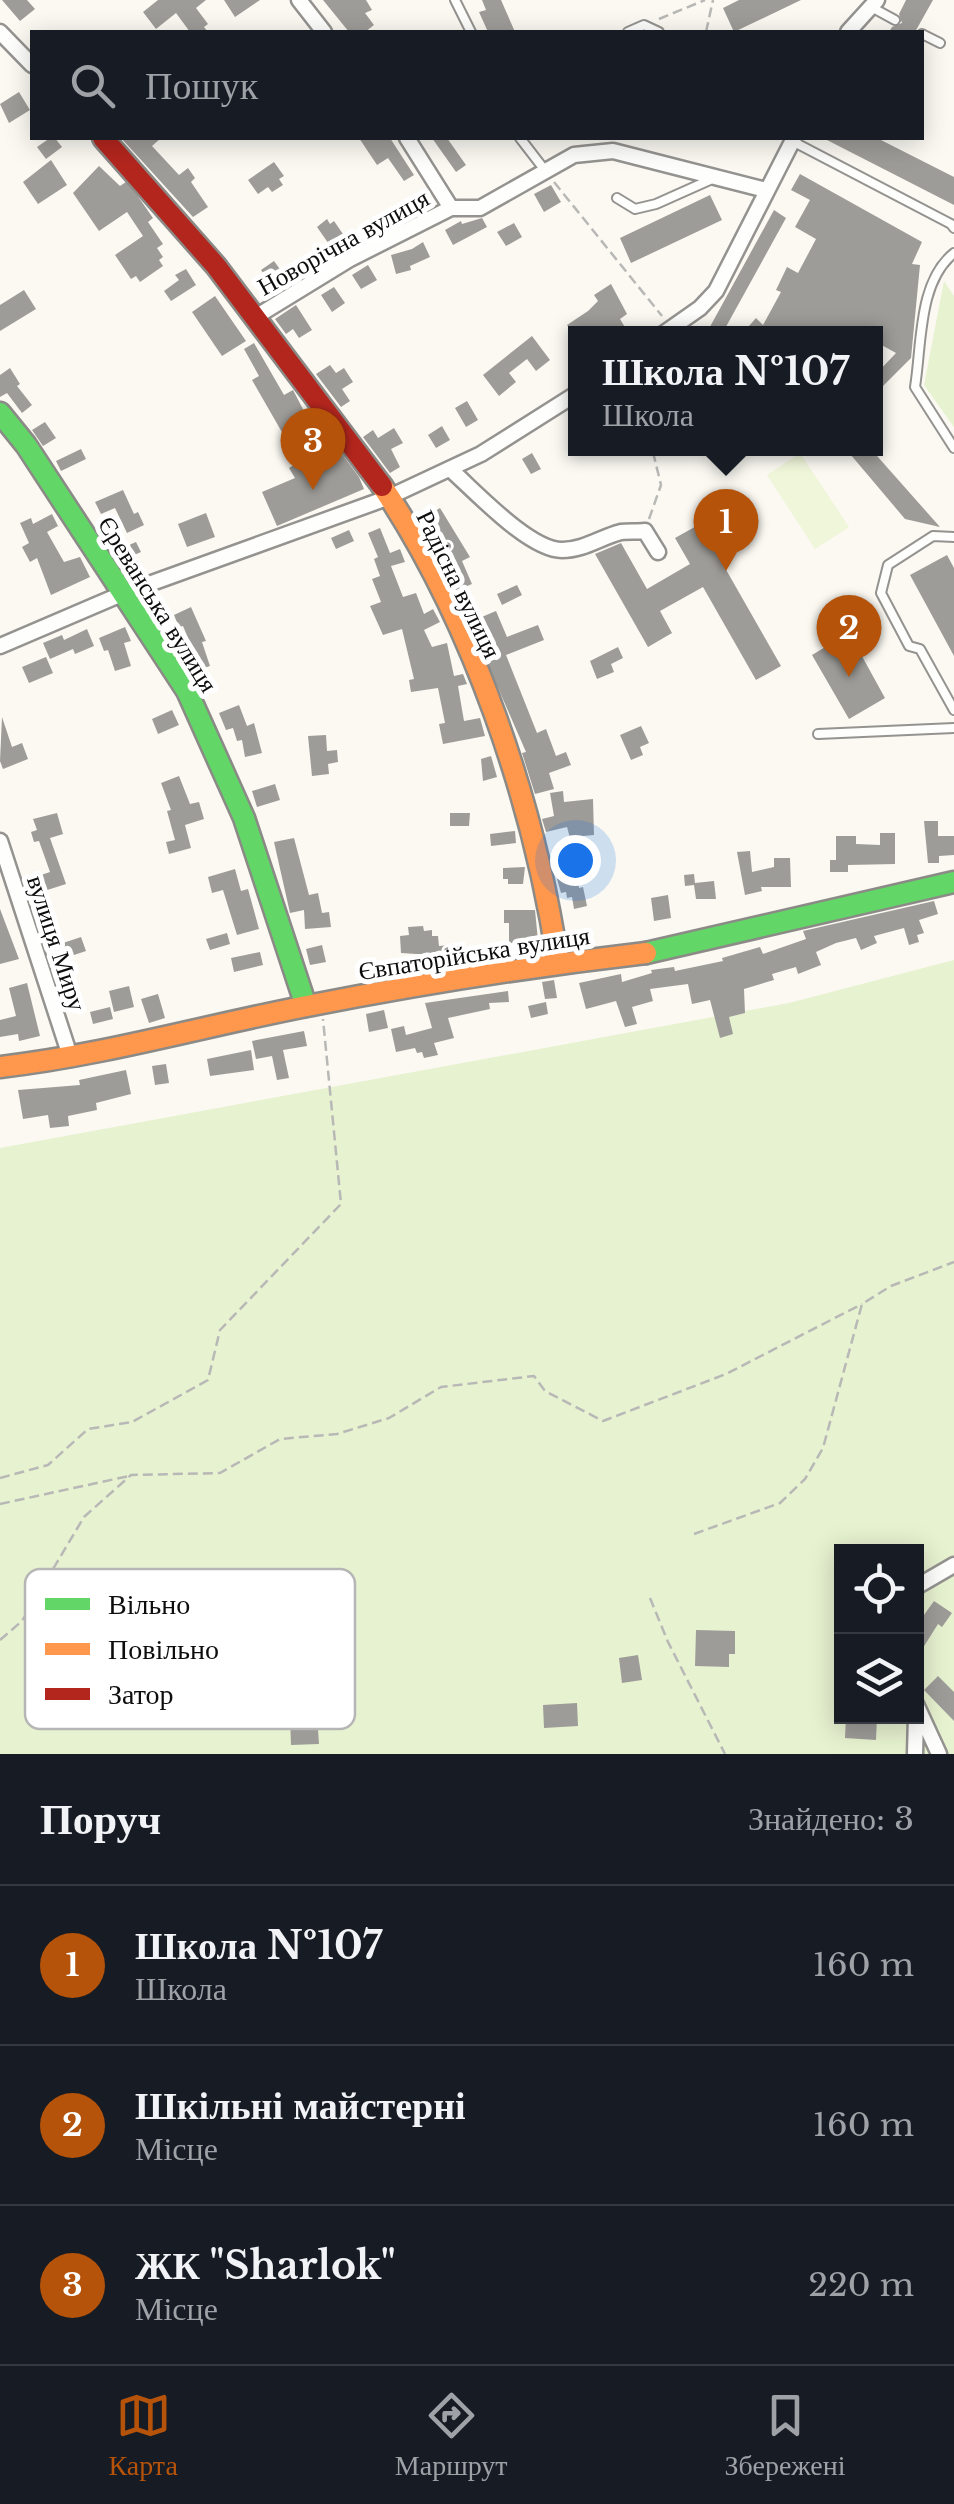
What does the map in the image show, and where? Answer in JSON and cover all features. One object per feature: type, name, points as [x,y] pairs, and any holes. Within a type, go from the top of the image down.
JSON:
[{"type":"street","points":[[299,0],[322,30]]},
{"type":"street","points":[[850,30],[875,4]]},
{"type":"street","points":[[0,32],[30,63]]},
{"type":"street","name":"Радісна вулиця","points":[[105,140],[257,316],[409,530],[458,627],[502,742],[537,852],[554,923],[558,962]]},
{"type":"street","name":"Новорічна вулиця","points":[[408,140],[452,208]]},
{"type":"street","points":[[674,326],[716,291],[792,140]]},
{"type":"street","name":"Новорічна вулиця","points":[[257,316],[350,259],[452,208],[480,208],[574,155],[613,151],[766,190]]},
{"type":"street","points":[[0,646],[124,592],[387,498],[481,454],[568,399]]},
{"type":"street","name":"Єреванська вулиця","points":[[0,413],[26,444],[187,690],[244,818],[313,1004]]},
{"type":"street","points":[[450,469],[505,518],[558,550],[601,542],[621,532],[645,531],[658,552]]},
{"type":"street","name":"вулиця Миру","points":[[0,841],[71,1058]]},
{"type":"street","name":"Євпаторійська вулиця","points":[[0,1068],[71,1058],[313,1004],[558,962],[647,952],[954,882]]},
{"type":"street","points":[[924,1582],[954,1565]]},
{"type":"street","points":[[924,1721],[940,1754]]},
{"type":"street","points":[[915,1754],[916,1724]]},
{"type":"lane","points":[[456,0],[469,30]]},
{"type":"lane","points":[[875,4],[896,20]]},
{"type":"lane","points":[[633,30],[644,25],[655,30]]},
{"type":"lane","points":[[924,36],[940,44]]},
{"type":"lane","points":[[522,140],[547,173]]},
{"type":"lane","points":[[795,140],[953,225]]},
{"type":"lane","points":[[617,198],[635,209],[656,204],[716,177]]},
{"type":"lane","points":[[954,253],[941,263],[930,284],[916,386],[954,448]]},
{"type":"lane","points":[[954,537],[933,536],[888,566],[880,592],[909,646],[920,649],[954,710]]},
{"type":"lane","points":[[818,734],[954,728]]},
{"type":"path","points":[[644,25],[705,0]]},
{"type":"path","points":[[706,30],[714,0]]},
{"type":"path","points":[[547,173],[663,326]]},
{"type":"path","points":[[645,531],[661,485],[654,456]]},
{"type":"path","points":[[0,1478],[48,1465],[88,1429],[132,1422],[208,1380],[220,1330],[341,1204],[313,1004]]},
{"type":"path","points":[[0,1504],[131,1475],[220,1473],[280,1439],[337,1434],[389,1418],[441,1387],[534,1376],[545,1391],[603,1420],[726,1374],[818,1330],[891,1286],[954,1262]]},
{"type":"path","points":[[694,1534],[780,1503],[805,1478],[823,1448],[862,1304]]},
{"type":"path","points":[[53,1569],[84,1517],[131,1475]]},
{"type":"path","points":[[650,1598],[725,1754]]},
{"type":"path","points":[[0,1640],[25,1616]]},
{"type":"green space","points":[[944,281],[954,296],[954,427],[924,385]]},
{"type":"green space","points":[[796,456],[802,456],[849,527],[815,549],[767,475]]},
{"type":"green space","points":[[954,960],[954,1754],[0,1754],[0,1148],[789,1003]]},
{"type":"building","points":[[2,0],[27,0],[35,9],[20,21]]},
{"type":"building","points":[[158,0],[206,0],[196,8],[208,24],[204,27],[206,30],[189,30],[176,13],[156,29],[143,12]]},
{"type":"building","points":[[224,0],[260,0],[235,17]]},
{"type":"building","points":[[323,0],[366,0],[372,10],[365,13],[374,25],[368,30],[347,30]]},
{"type":"building","points":[[482,0],[501,0],[514,30],[487,30],[479,12],[486,10]]},
{"type":"building","points":[[739,0],[801,0],[738,30],[733,30],[723,8]]},
{"type":"building","points":[[906,0],[933,0],[916,30],[890,30],[902,23],[899,14]]},
{"type":"building","points":[[19,92],[30,110],[9,123],[0,104]]},
{"type":"building","points":[[47,140],[57,140],[62,147],[46,159],[37,147]]},
{"type":"building","points":[[123,140],[159,140],[152,146],[179,175],[188,168],[195,178],[191,182],[208,207],[193,217]]},
{"type":"building","points":[[360,140],[391,140],[414,175],[404,181],[388,158],[377,165]]},
{"type":"building","points":[[433,140],[448,140],[466,165],[456,172]]},
{"type":"building","points":[[827,140],[881,140],[954,177],[954,205]]},
{"type":"building","points":[[51,160],[67,185],[38,204],[23,182]]},
{"type":"building","points":[[274,162],[284,176],[279,179],[283,185],[272,192],[268,187],[258,194],[248,180]]},
{"type":"building","points":[[99,166],[120,186],[126,182],[137,195],[153,218],[148,222],[163,244],[157,248],[163,266],[140,282],[136,276],[131,279],[115,255],[143,236],[127,212],[99,231],[73,193]]},
{"type":"building","points":[[800,174],[922,242],[912,264],[920,265],[911,358],[883,386],[883,367],[896,353],[883,346],[883,326],[749,326],[756,318],[763,325],[781,292],[776,290],[787,267],[798,273],[816,239],[795,227],[810,200],[791,190]]},
{"type":"building","points":[[551,185],[561,202],[544,212],[534,194]]},
{"type":"building","points":[[710,195],[722,220],[631,263],[620,238]]},
{"type":"building","points":[[774,210],[786,218],[726,326],[710,326]]},
{"type":"building","points":[[482,218],[487,227],[453,245],[445,230],[461,221],[462,224]]},
{"type":"building","points":[[327,219],[330,224],[334,221],[345,237],[331,247],[317,227]]},
{"type":"building","points":[[514,223],[522,237],[506,246],[497,232]]},
{"type":"building","points":[[423,242],[430,257],[410,266],[411,270],[396,274],[391,255]]},
{"type":"building","points":[[274,261],[284,275],[271,284],[261,270]]},
{"type":"building","points":[[368,265],[377,280],[361,289],[352,275]]},
{"type":"building","points":[[186,269],[196,285],[171,301],[164,291],[179,280],[175,275]]},
{"type":"building","points":[[611,284],[627,314],[620,319],[624,326],[568,326],[567,325],[598,301],[594,295]]},
{"type":"building","points":[[334,287],[345,303],[332,312],[321,295]]},
{"type":"building","points":[[24,290],[36,309],[0,331],[0,305]]},
{"type":"building","points":[[215,296],[246,341],[222,356],[192,312]]},
{"type":"building","points":[[296,305],[312,330],[299,338],[293,329],[286,334],[275,319]]},
{"type":"building","points":[[532,336],[550,360],[536,371],[527,359],[509,373],[516,382],[499,396],[483,375]]},
{"type":"building","points":[[254,343],[284,395],[293,390],[316,425],[287,441],[252,380],[259,376],[244,349]]},
{"type":"building","points":[[330,365],[336,373],[344,368],[353,382],[342,389],[350,401],[341,407],[316,374]]},
{"type":"building","points":[[10,368],[20,384],[17,386],[32,405],[22,413],[7,393],[0,397],[0,375]]},
{"type":"building","points":[[467,401],[478,420],[466,427],[455,408]]},
{"type":"building","points":[[45,422],[56,438],[43,446],[32,430]]},
{"type":"building","points":[[442,426],[450,440],[436,448],[428,435]]},
{"type":"building","points":[[394,428],[403,443],[391,449],[400,467],[390,473],[363,437],[373,430],[378,438]]},
{"type":"building","points":[[325,431],[364,489],[277,526],[262,492],[295,478],[289,468],[300,461],[307,473],[334,462],[318,435]]},
{"type":"building","points":[[81,449],[86,459],[61,471],[56,461]]},
{"type":"building","points":[[532,453],[541,469],[531,474],[522,459]]},
{"type":"building","points":[[852,456],[877,456],[940,527],[905,519]]},
{"type":"building","points":[[123,490],[144,525],[127,533],[115,508],[101,514],[95,502]]},
{"type":"building","points":[[440,508],[470,557],[462,561],[472,584],[455,591],[420,520]]},
{"type":"building","points":[[206,513],[215,537],[187,547],[178,524]]},
{"type":"building","points":[[52,514],[58,526],[47,532],[64,562],[80,557],[90,577],[51,595],[37,558],[30,562],[22,547],[29,543],[20,523],[31,518],[33,524]]},
{"type":"building","points":[[700,524],[781,666],[756,680],[703,587],[660,611],[672,633],[648,647],[595,554],[621,543],[647,589],[690,564],[675,538]]},
{"type":"building","points":[[380,528],[390,553],[400,549],[405,562],[391,566],[403,597],[416,593],[424,614],[433,609],[440,622],[424,630],[432,647],[447,643],[454,676],[463,674],[467,684],[458,686],[464,721],[480,718],[485,736],[443,744],[439,724],[445,723],[438,688],[411,692],[409,680],[414,679],[402,629],[383,635],[370,606],[381,602],[372,579],[380,576],[374,559],[378,557],[368,533]]},
{"type":"building","points":[[349,530],[354,541],[336,549],[331,538]]},
{"type":"building","points":[[136,542],[141,552],[125,559],[120,549]]},
{"type":"building","points":[[947,555],[954,568],[954,656],[910,575]]},
{"type":"building","points":[[517,585],[522,595],[502,605],[497,594]]},
{"type":"building","points":[[191,607],[206,641],[202,642],[210,666],[201,669],[183,626],[179,627],[174,615]]},
{"type":"building","points":[[471,607],[477,619],[496,611],[507,637],[538,625],[544,640],[506,655],[537,733],[546,729],[556,756],[566,752],[571,765],[549,773],[554,789],[535,794],[522,753],[526,752],[464,610]]},
{"type":"building","points":[[125,627],[131,641],[124,643],[131,666],[115,671],[99,638]]},
{"type":"building","points":[[87,629],[94,646],[75,654],[73,649],[50,659],[43,643],[62,635],[64,640]]},
{"type":"building","points":[[837,640],[846,656],[858,649],[885,698],[849,719],[812,655]]},
{"type":"building","points":[[618,647],[623,658],[611,664],[614,672],[597,679],[590,661]]},
{"type":"building","points":[[46,657],[53,673],[29,683],[22,667]]},
{"type":"building","points":[[239,705],[247,726],[254,723],[262,753],[245,757],[242,740],[237,741],[233,728],[226,730],[219,713]]},
{"type":"building","points":[[172,710],[179,725],[158,734],[152,719]]},
{"type":"building","points":[[2,717],[12,747],[22,743],[28,759],[3,769],[0,761]]},
{"type":"building","points":[[641,726],[649,743],[640,747],[643,755],[631,760],[620,735]]},
{"type":"building","points":[[326,735],[327,751],[337,750],[338,762],[328,764],[329,774],[312,776],[308,736]]},
{"type":"building","points":[[491,756],[497,777],[483,781],[481,759]]},
{"type":"building","points":[[179,776],[190,804],[199,802],[204,819],[185,825],[191,848],[169,854],[166,842],[175,840],[167,811],[171,810],[161,783]]},
{"type":"building","points":[[275,784],[280,800],[257,807],[252,791]]},
{"type":"building","points":[[563,791],[564,802],[593,799],[594,835],[583,836],[586,851],[574,853],[567,827],[546,832],[542,819],[554,816],[550,793]]},
{"type":"building","points":[[57,813],[63,834],[50,838],[66,884],[41,892],[35,877],[50,872],[39,841],[34,842],[31,832],[37,830],[33,819]]},
{"type":"building","points":[[450,813],[470,813],[469,826],[450,826]]},
{"type":"building","points":[[924,821],[938,821],[938,836],[954,836],[954,855],[939,856],[939,863],[928,863]]},
{"type":"building","points":[[515,831],[516,843],[491,846],[490,834]]},
{"type":"building","points":[[880,833],[895,833],[895,864],[848,865],[848,872],[830,872],[830,860],[836,860],[836,836],[856,836],[856,844],[880,845]]},
{"type":"building","points":[[294,838],[309,895],[318,893],[322,913],[329,912],[331,927],[305,929],[304,910],[290,913],[274,842]]},
{"type":"building","points":[[750,851],[752,872],[774,867],[774,858],[790,858],[791,887],[761,887],[762,891],[745,895],[737,852]]},
{"type":"building","points":[[525,867],[523,884],[508,884],[508,879],[503,879],[503,868]]},
{"type":"building","points":[[235,869],[241,891],[248,889],[259,929],[237,935],[223,890],[212,893],[208,877]]},
{"type":"building","points":[[694,874],[695,883],[714,881],[716,899],[696,899],[694,885],[685,886],[684,875]]},
{"type":"building","points":[[577,875],[587,906],[574,909],[572,897],[561,893],[557,879]]},
{"type":"building","points":[[668,895],[671,918],[654,921],[651,898]]},
{"type":"building","points":[[934,901],[938,914],[919,920],[924,933],[917,935],[919,942],[909,945],[904,928],[874,936],[877,943],[861,950],[856,938],[836,943],[816,952],[821,965],[798,974],[796,967],[772,974],[774,980],[744,989],[745,1013],[729,1017],[733,1034],[720,1038],[710,1000],[692,1004],[688,984],[650,989],[653,1001],[632,1007],[637,1024],[625,1027],[616,1001],[586,1009],[579,983],[621,974],[622,982],[652,973],[651,970],[674,967],[675,971],[723,961],[722,958],[760,947],[763,954],[806,939],[803,931]]},
{"type":"building","points":[[0,909],[19,959],[0,964]]},
{"type":"building","points":[[504,910],[535,910],[539,951],[516,951],[515,943],[509,943]]},
{"type":"building","points":[[423,926],[424,931],[432,930],[432,936],[438,936],[439,946],[463,944],[464,959],[433,962],[432,955],[401,953],[400,936],[409,935],[408,927]]},
{"type":"building","points":[[227,933],[230,944],[210,950],[206,939]]},
{"type":"building","points":[[81,937],[86,951],[68,957],[63,943]]},
{"type":"building","points":[[322,945],[326,962],[310,965],[306,949]]},
{"type":"building","points":[[260,952],[263,965],[234,972],[231,958]]},
{"type":"building","points":[[554,980],[557,998],[545,999],[542,982]]},
{"type":"building","points":[[27,983],[40,1036],[19,1041],[18,1034],[0,1037],[0,1020],[16,1016],[9,988]]},
{"type":"building","points":[[129,986],[134,1007],[114,1012],[109,991]]},
{"type":"building","points":[[508,991],[509,1002],[489,1003],[490,1009],[448,1018],[454,1038],[434,1043],[438,1055],[424,1058],[415,1048],[396,1052],[391,1029],[404,1026],[406,1035],[432,1028],[425,1003]]},
{"type":"building","points":[[158,994],[165,1018],[149,1023],[141,999]]},
{"type":"building","points":[[546,1002],[548,1014],[531,1018],[528,1006]]},
{"type":"building","points":[[110,1007],[113,1019],[93,1024],[90,1012]]},
{"type":"building","points":[[384,1010],[388,1028],[369,1032],[366,1014]]},
{"type":"building","points":[[304,1031],[307,1046],[283,1050],[289,1078],[277,1080],[272,1056],[256,1059],[252,1041]]},
{"type":"building","points":[[251,1050],[254,1070],[210,1076],[207,1059]]},
{"type":"building","points":[[166,1064],[169,1083],[155,1085],[152,1066]]},
{"type":"building","points":[[126,1070],[131,1094],[96,1103],[97,1110],[68,1116],[69,1126],[50,1128],[48,1115],[23,1119],[18,1090],[80,1085],[79,1080]]},
{"type":"building","points":[[934,1601],[952,1613],[942,1627],[938,1624],[924,1646],[924,1634],[924,1615]]},
{"type":"building","points":[[696,1630],[735,1631],[735,1654],[729,1654],[729,1667],[695,1666]]},
{"type":"building","points":[[638,1655],[642,1680],[622,1683],[619,1658]]},
{"type":"building","points":[[938,1676],[954,1692],[954,1721],[924,1690]]},
{"type":"building","points":[[577,1703],[578,1726],[544,1728],[543,1705]]},
{"type":"building","points":[[846,1724],[877,1724],[876,1740],[845,1738]]},
{"type":"building","points":[[290,1729],[318,1729],[319,1744],[291,1745]]},
{"type":"traffic: fast","points":[[0,413],[26,445],[187,691],[244,818],[306,1006]]},
{"type":"traffic: fast","points":[[646,953],[954,882]]},
{"type":"traffic: slow","points":[[382,486],[445,595],[495,715],[533,840],[558,963]]},
{"type":"traffic: slow","points":[[0,1067],[154,1040],[391,990],[646,953]]},
{"type":"traffic: jam","points":[[105,140],[216,266],[382,486]]},
{"type":"place","name":"ЖК \"Sharlok\"","points":[[313,490]]},
{"type":"place","name":"Школа №107","points":[[726,571]]},
{"type":"place","name":"Шкільні майстерні","points":[[849,677]]}]
